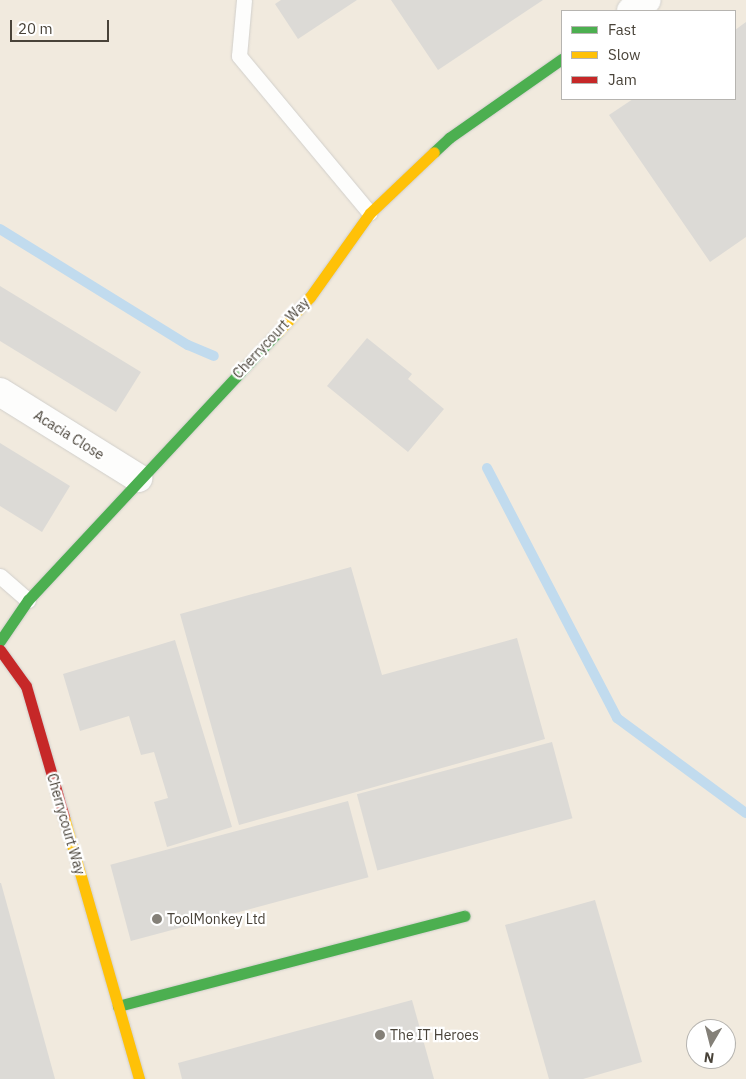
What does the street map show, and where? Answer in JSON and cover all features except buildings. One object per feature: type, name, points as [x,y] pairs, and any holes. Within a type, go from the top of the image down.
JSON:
[{"type":"street","points":[[632,10],[647,0]]},
{"type":"street","name":"Cherrycourt Way","points":[[0,641],[28,600],[138,478],[310,297],[370,214],[449,138],[561,60]]},
{"type":"street","name":"Acacia Close","points":[[0,392],[138,478]]},
{"type":"street","name":"Cherrycourt Way","points":[[0,650],[26,686],[139,1079]]},
{"type":"street","points":[[118,1006],[464,916]]},
{"type":"lane","points":[[244,0],[239,56],[370,214]]},
{"type":"lane","points":[[0,576],[28,600]]},
{"type":"shaded area","points":[[0,0],[746,0],[746,1079],[0,1079]]},
{"type":"waterway","points":[[0,229],[188,345],[214,356]]},
{"type":"waterway","points":[[487,468],[617,718],[746,813]]},
{"type":"traffic: fast","points":[[434,152],[449,138],[561,60]]},
{"type":"traffic: fast","points":[[0,641],[28,600],[278,332]]},
{"type":"traffic: fast","points":[[118,1006],[464,916]]},
{"type":"traffic: slow","points":[[278,332],[310,297],[370,213],[434,152]]},
{"type":"traffic: slow","points":[[64,817],[139,1079]]},
{"type":"traffic: jam","points":[[0,650],[26,686],[64,817]]},
{"type":"place","name":"ToolMonkey Ltd","points":[[157,919]]},
{"type":"place","name":"The IT Heroes","points":[[380,1035]]}]
